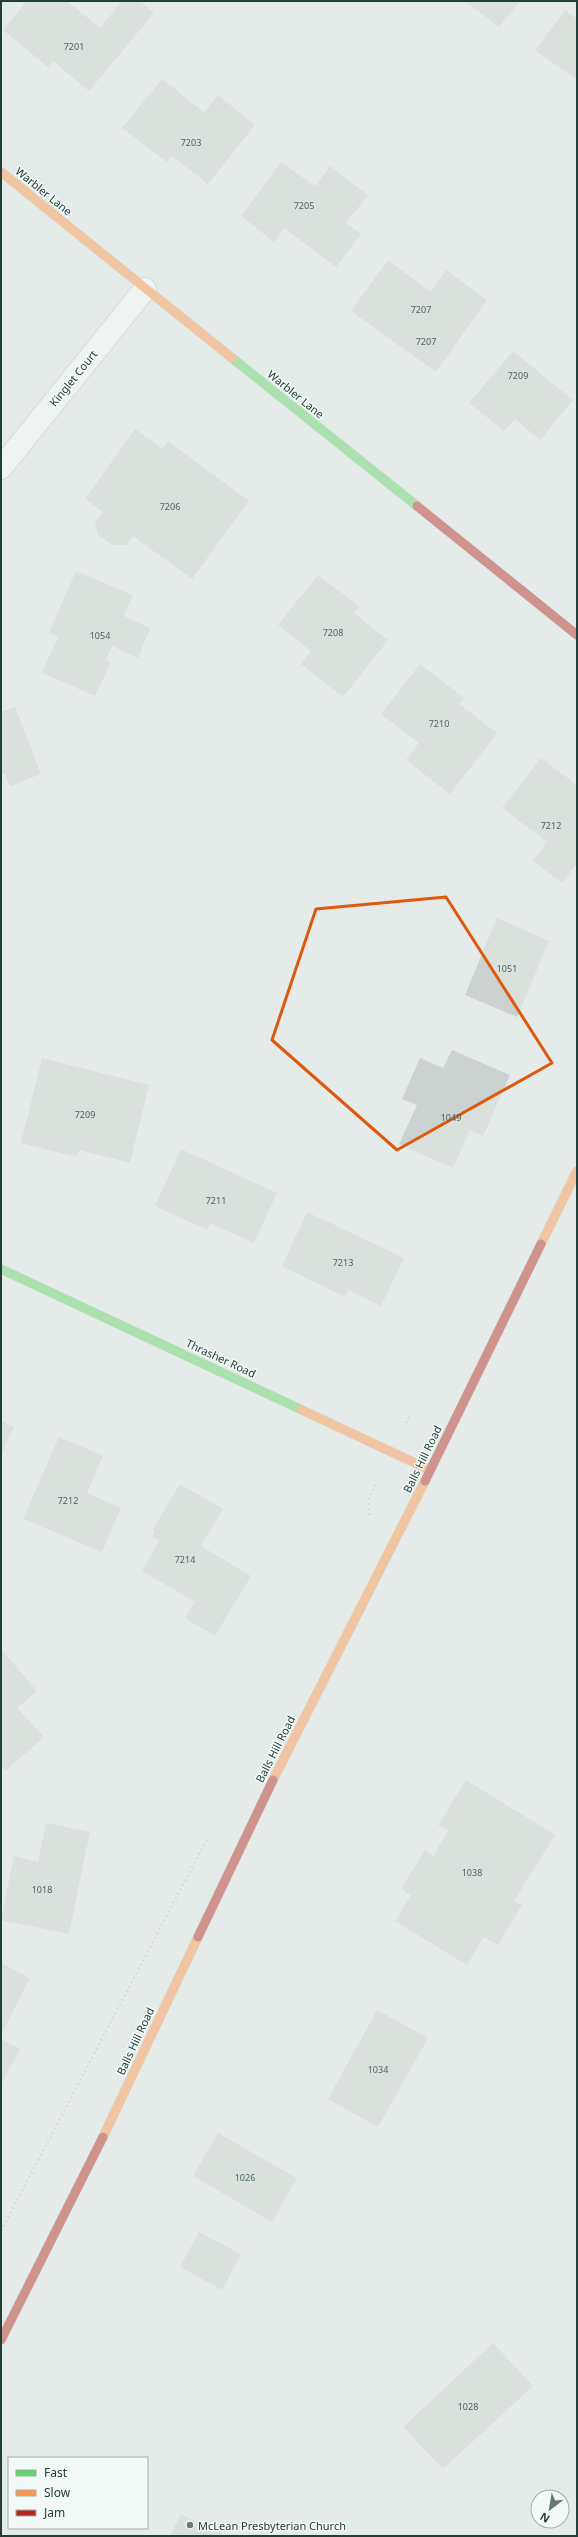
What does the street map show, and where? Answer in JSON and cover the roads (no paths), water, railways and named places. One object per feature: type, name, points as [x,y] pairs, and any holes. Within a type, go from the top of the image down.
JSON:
[{"type":"street","name":"Warbler Lane","points":[[1,172],[577,634]]},
{"type":"street","name":"Kinglet Court","points":[[1,468],[145,289]]},
{"type":"street","name":"Balls Hill Road","points":[[1,2340],[103,2137],[281,1764],[430,1470],[577,1171]]},
{"type":"street","name":"Thrasher Road","points":[[1,1269],[430,1470]]},
{"type":"place","name":"McLean Presbyterian Church","points":[[190,2525]]}]
